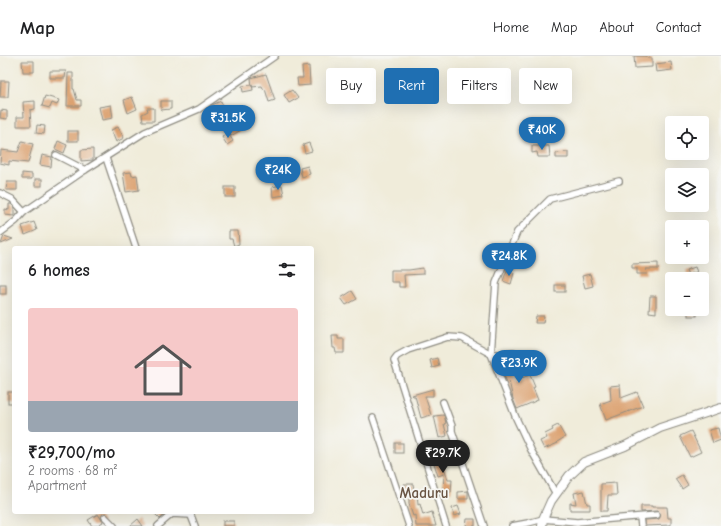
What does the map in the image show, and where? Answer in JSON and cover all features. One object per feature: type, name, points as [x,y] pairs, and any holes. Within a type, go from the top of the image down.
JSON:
[{"type":"main road","points":[[542,522],[551,501],[569,476],[584,462],[625,446],[660,428],[721,408]]},
{"type":"street","points":[[0,233],[16,221],[24,212],[85,170],[145,132],[200,109],[275,56]]},
{"type":"street","points":[[56,155],[85,170]]},
{"type":"street","points":[[106,158],[135,246]]},
{"type":"street","points":[[556,494],[531,450],[516,418],[491,354],[496,283],[517,232],[550,199],[619,181]]},
{"type":"street","points":[[0,193],[12,199],[24,212]]},
{"type":"street","points":[[446,526],[394,360],[397,356],[408,350],[448,337],[462,338],[491,354],[513,352]]},
{"type":"street","points":[[443,402],[484,526]]},
{"type":"street","points":[[373,418],[409,526]]},
{"type":"street","points":[[158,526],[172,514]]},
{"type":"street","points":[[191,514],[195,526]]},
{"type":"street","points":[[512,526],[528,523],[577,522],[657,515]]},
{"type":"street","points":[[105,517],[114,526]]},
{"type":"street","points":[[640,517],[641,526]]},
{"type":"building","points":[[634,56],[647,56],[647,58],[652,58],[652,67],[635,68]]},
{"type":"building","points":[[22,61],[34,61],[34,72],[23,72]]},
{"type":"building","points":[[671,62],[672,70],[656,72],[655,64]]},
{"type":"building","points":[[309,66],[310,85],[298,86],[297,78],[303,78],[302,67]]},
{"type":"building","points":[[50,71],[66,71],[65,78],[50,78]]},
{"type":"building","points":[[68,73],[73,73],[73,89],[77,100],[81,100],[81,106],[67,106]]},
{"type":"building","points":[[266,74],[275,100],[269,102],[265,89],[264,90],[262,86],[252,87],[251,78]]},
{"type":"building","points":[[1,81],[9,81],[8,97],[0,97]]},
{"type":"building","points":[[252,85],[253,90],[243,92],[242,86]]},
{"type":"building","points":[[292,90],[298,98],[289,103],[284,95]]},
{"type":"building","points":[[45,96],[59,100],[57,105],[52,103],[50,108],[42,106]]},
{"type":"building","points":[[132,97],[137,109],[128,113],[124,100]]},
{"type":"building","points":[[35,101],[35,109],[30,110],[31,126],[17,126],[17,117],[24,117],[23,102]]},
{"type":"building","points":[[161,101],[171,101],[171,109],[161,110]]},
{"type":"building","points":[[221,101],[225,111],[214,115],[210,106]]},
{"type":"building","points":[[111,105],[113,118],[102,120],[99,107]]},
{"type":"building","points":[[147,108],[154,108],[154,121],[143,121],[142,114],[148,111]]},
{"type":"building","points":[[1,110],[7,111],[7,119],[0,118]]},
{"type":"building","points":[[235,119],[241,130],[231,136],[225,125]]},
{"type":"building","points":[[37,125],[45,126],[44,134],[36,133]]},
{"type":"building","points":[[118,127],[124,138],[116,142],[111,130]]},
{"type":"building","points":[[68,131],[78,131],[78,141],[68,141]]},
{"type":"building","points":[[228,133],[233,141],[227,145],[222,137]]},
{"type":"building","points":[[22,141],[33,144],[28,163],[9,161],[9,165],[0,163],[1,150],[18,152]]},
{"type":"building","points":[[58,141],[67,145],[64,153],[55,149]]},
{"type":"building","points":[[309,143],[312,151],[305,153],[303,145]]},
{"type":"building","points":[[532,146],[549,146],[550,157],[538,157],[537,152],[532,153]]},
{"type":"building","points":[[93,149],[93,160],[81,161],[81,150]]},
{"type":"building","points":[[568,152],[568,158],[556,158],[556,153]]},
{"type":"building","points":[[42,155],[52,157],[51,167],[40,165]]},
{"type":"building","points":[[308,166],[310,174],[302,177],[300,168]]},
{"type":"building","points":[[131,172],[132,176],[137,175],[139,190],[126,192],[123,173]]},
{"type":"building","points":[[22,173],[32,174],[32,179],[22,179]]},
{"type":"building","points":[[35,179],[42,179],[42,186],[35,186]]},
{"type":"building","points":[[7,182],[17,182],[17,190],[6,190]]},
{"type":"building","points":[[282,185],[284,195],[273,197],[272,187]]},
{"type":"building","points":[[225,187],[235,187],[235,197],[225,197]]},
{"type":"building","points":[[9,204],[14,207],[14,216],[5,215],[5,209],[9,210]]},
{"type":"building","points":[[34,222],[37,230],[25,235],[22,226]]},
{"type":"building","points":[[229,231],[238,231],[239,244],[234,246],[232,239],[229,239]]},
{"type":"building","points":[[4,236],[13,239],[1,244]]},
{"type":"building","points":[[658,263],[658,269],[646,269],[647,274],[637,274],[637,268],[632,268],[632,264]]},
{"type":"building","points":[[695,267],[697,272],[687,272],[686,270]]},
{"type":"building","points":[[423,268],[423,274],[404,275],[405,287],[399,287],[399,282],[391,282],[391,270]]},
{"type":"building","points":[[507,270],[514,273],[511,284],[503,281]]},
{"type":"building","points":[[590,274],[593,286],[585,288],[582,276]]},
{"type":"building","points":[[0,285],[6,285],[6,294],[0,294]]},
{"type":"building","points":[[555,285],[565,285],[565,292],[555,292]]},
{"type":"building","points":[[352,291],[357,299],[346,305],[341,298]]},
{"type":"building","points":[[650,296],[656,296],[656,313],[649,312]]},
{"type":"building","points":[[536,316],[544,316],[543,323],[535,323]]},
{"type":"building","points":[[332,336],[338,336],[338,339],[344,339],[344,353],[336,353],[335,348],[333,348]]},
{"type":"building","points":[[519,356],[520,366],[511,367],[516,380],[530,375],[538,400],[517,409],[509,381],[507,382],[502,372],[501,360],[512,359],[512,357]]},
{"type":"building","points":[[437,358],[439,366],[432,368],[430,360]]},
{"type":"building","points":[[620,385],[621,398],[637,392],[643,406],[606,420],[600,404],[611,400],[610,386]]},
{"type":"building","points":[[433,389],[433,396],[425,396],[431,415],[421,418],[415,396],[412,395]]},
{"type":"building","points":[[8,392],[12,392],[12,403],[8,403]]},
{"type":"building","points":[[444,415],[446,423],[444,424],[447,436],[439,438],[434,416]]},
{"type":"building","points":[[558,425],[565,437],[557,442],[558,443],[544,449],[540,441],[547,438],[545,434],[553,430],[552,428]]},
{"type":"building","points":[[718,428],[721,440],[713,443],[709,430]]},
{"type":"building","points":[[691,431],[701,452],[690,457],[680,436]]},
{"type":"building","points":[[395,443],[403,443],[403,453],[395,453]]},
{"type":"building","points":[[443,457],[445,462],[443,463],[448,480],[452,480],[451,492],[443,492],[444,474],[438,476],[433,460]]},
{"type":"building","points":[[682,475],[688,485],[682,489],[675,479]]},
{"type":"building","points":[[616,483],[617,495],[608,495],[607,511],[601,511],[601,484]]},
{"type":"building","points":[[404,484],[413,484],[414,490],[404,491]]},
{"type":"building","points":[[409,491],[417,491],[418,505],[420,504],[423,515],[432,512],[436,526],[416,526],[415,515],[413,516],[409,504]]},
{"type":"building","points":[[468,491],[468,499],[458,499],[458,492]]},
{"type":"building","points":[[584,491],[587,504],[590,504],[590,510],[570,510],[570,503],[576,504],[574,493]]},
{"type":"building","points":[[458,506],[461,514],[454,516],[452,508]]},
{"type":"building","points":[[641,506],[667,507],[668,518],[671,518],[671,525],[645,526],[645,520],[659,519],[661,514],[657,511],[641,512]]},
{"type":"building","points":[[98,514],[103,522],[96,526],[92,526],[88,520]]},
{"type":"building","points":[[155,514],[166,514],[160,519]]},
{"type":"building","points":[[138,519],[143,526],[130,526]]},
{"type":"building","points":[[467,519],[475,519],[475,526],[466,526]]},
{"type":"building","points":[[223,521],[234,521],[234,526],[223,526]]},
{"type":"district","name":"Maduru","points":[[424,493]]}]
